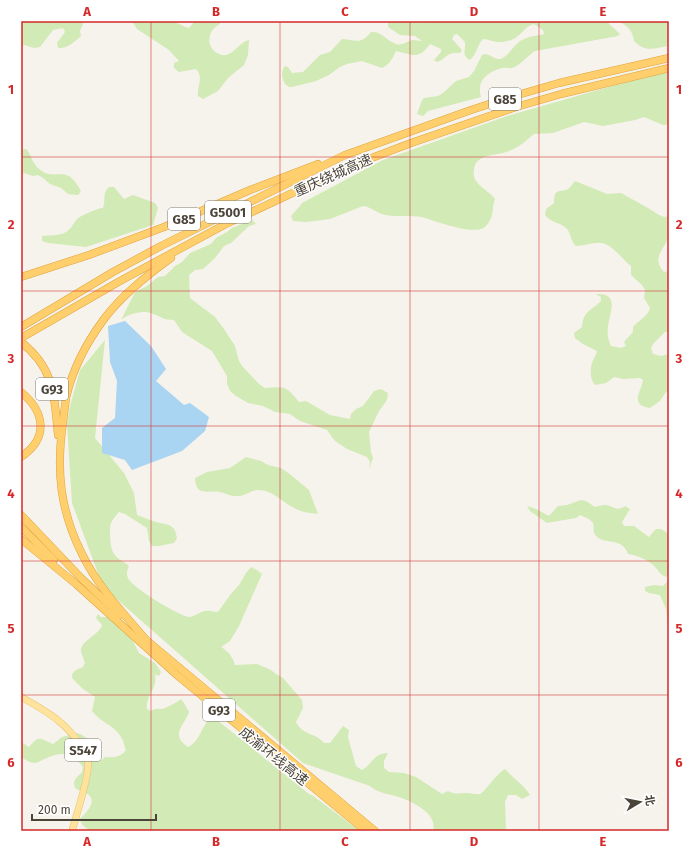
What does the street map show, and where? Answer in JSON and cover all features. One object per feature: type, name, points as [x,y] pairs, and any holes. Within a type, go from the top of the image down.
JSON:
[{"type":"highway","name":"重庆绕城高速","points":[[21,327],[113,272],[167,243],[345,155],[507,98],[559,83],[669,58]]},
{"type":"highway","name":"重庆绕城高速","points":[[21,338],[120,281],[224,224],[348,167],[411,143],[516,107],[568,92],[669,68]]},
{"type":"highway","name":"G85","points":[[23,277],[89,256],[164,227],[298,171],[345,155]]},
{"type":"highway","points":[[59,447],[66,398],[73,377],[82,357],[104,320],[117,304],[142,279],[196,240]]},
{"type":"highway","name":"G93","points":[[21,342],[38,358],[46,371],[51,384],[56,408],[61,486],[64,507],[72,535],[82,556],[107,593],[147,641]]},
{"type":"highway","points":[[21,392],[31,400],[36,408],[41,428],[37,441],[31,449],[21,457]]},
{"type":"highway","points":[[21,515],[81,578],[147,641]]},
{"type":"highway","points":[[21,526],[76,584]]},
{"type":"highway","name":"G93","points":[[21,540],[76,584]]},
{"type":"highway","name":"成渝环线高速","points":[[76,584],[178,676],[366,831]]},
{"type":"highway","name":"成渝环线高速","points":[[147,641],[375,831]]},
{"type":"main road","name":"S547","points":[[21,697],[48,712],[66,725],[81,746],[88,762],[87,775],[72,831]]},
{"type":"green space","points":[[21,21],[84,21],[80,31],[81,36],[70,45],[58,48],[57,43],[65,32],[63,28],[53,30],[40,47],[34,48],[21,44]]},
{"type":"green space","points":[[132,21],[174,21],[189,28],[195,21],[220,21],[220,24],[212,31],[209,40],[210,45],[216,53],[222,55],[229,54],[242,43],[249,40],[248,55],[244,65],[228,78],[218,91],[203,99],[198,96],[200,75],[196,69],[179,72],[174,68],[174,63],[179,61],[169,50],[137,29]]},
{"type":"green space","points":[[389,21],[608,21],[609,24],[620,34],[618,36],[535,51],[515,67],[502,68],[488,74],[480,86],[481,97],[428,111],[423,116],[417,114],[422,100],[424,98],[438,96],[456,81],[469,77],[474,71],[482,55],[486,54],[496,59],[501,59],[522,40],[544,34],[543,30],[534,24],[509,41],[497,42],[483,39],[470,60],[465,54],[465,42],[457,34],[454,35],[452,39],[462,50],[460,53],[453,53],[437,62],[434,60],[441,52],[441,49],[430,44],[422,52],[415,55],[396,51],[387,65],[382,68],[362,61],[340,67],[329,75],[316,81],[292,87],[285,84],[282,70],[285,66],[288,67],[292,73],[303,72],[320,55],[330,52],[342,39],[358,41],[364,39],[371,32],[375,32],[397,44],[412,40],[422,41],[415,36],[400,35],[388,27]]},
{"type":"green space","points":[[618,21],[669,21],[669,46],[650,49],[642,47],[634,41],[629,29]]},
{"type":"green space","points":[[669,67],[669,124],[663,125],[644,117],[603,126],[584,122],[553,133],[534,134],[513,149],[504,153],[488,156],[478,161],[475,165],[474,178],[495,199],[492,217],[485,227],[472,230],[464,229],[422,217],[385,215],[363,206],[330,219],[306,222],[293,221],[291,216],[302,203],[383,160],[507,116],[661,72]]},
{"type":"green space","points":[[26,149],[36,166],[43,172],[47,174],[62,174],[71,177],[81,191],[78,195],[68,194],[61,188],[50,184],[38,175],[33,176],[21,172],[21,150]]},
{"type":"green space","points":[[575,181],[607,194],[621,193],[659,215],[664,217],[669,216],[669,235],[660,253],[658,262],[664,272],[669,271],[669,332],[665,332],[651,348],[653,354],[661,356],[669,354],[669,391],[666,392],[660,401],[650,408],[640,404],[638,401],[643,380],[640,378],[623,379],[614,377],[606,383],[595,385],[591,378],[591,369],[592,362],[597,351],[575,338],[574,333],[582,327],[586,314],[601,301],[601,297],[596,294],[609,297],[611,300],[612,305],[608,339],[611,346],[621,348],[626,346],[624,342],[633,332],[633,327],[646,316],[650,308],[644,298],[645,290],[642,285],[631,275],[631,266],[613,249],[601,243],[576,246],[570,233],[565,227],[550,220],[545,215],[546,209],[554,203],[556,193],[570,188]]},
{"type":"green space","points":[[109,187],[114,187],[124,199],[133,195],[155,203],[158,208],[153,225],[86,247],[42,241],[42,236],[59,235],[66,232],[77,219],[85,214],[103,208],[105,194]]},
{"type":"green space","points":[[252,220],[256,224],[249,226],[231,243],[224,246],[215,258],[203,269],[195,270],[189,275],[190,298],[215,317],[235,346],[239,361],[243,367],[259,384],[265,388],[284,388],[291,392],[299,402],[306,401],[330,415],[350,419],[351,414],[356,409],[363,406],[374,391],[381,389],[388,393],[387,400],[379,411],[369,432],[373,458],[369,469],[370,462],[367,457],[347,449],[335,441],[327,430],[300,421],[290,414],[275,412],[263,406],[248,403],[236,396],[230,391],[227,384],[227,376],[212,351],[182,332],[174,320],[140,312],[132,314],[121,320],[135,292],[147,286],[158,277],[165,276],[175,266],[182,262],[190,253],[211,244],[216,238],[232,228]]},
{"type":"green space","points":[[105,340],[95,438],[124,473],[134,493],[137,515],[167,524],[172,527],[177,538],[174,543],[152,546],[149,541],[147,528],[125,514],[119,512],[111,523],[111,544],[116,556],[129,566],[127,575],[131,582],[137,588],[156,600],[176,612],[189,617],[204,611],[218,612],[251,567],[257,570],[262,574],[239,626],[230,641],[221,647],[230,654],[235,665],[257,664],[271,670],[283,678],[302,700],[303,708],[296,722],[302,730],[317,737],[324,743],[330,743],[343,726],[349,730],[348,737],[356,766],[362,770],[379,755],[388,753],[384,761],[384,768],[389,772],[404,773],[416,777],[442,794],[448,791],[455,793],[480,794],[505,769],[525,788],[530,795],[522,799],[516,795],[508,795],[505,802],[506,831],[433,831],[434,825],[429,814],[413,803],[381,792],[370,786],[303,763],[103,587],[72,503],[67,424],[70,406],[80,370]]},
{"type":"green space","points":[[246,457],[281,468],[291,475],[309,490],[318,514],[306,512],[290,506],[268,492],[255,490],[241,496],[235,496],[220,492],[203,491],[198,488],[195,478],[207,472],[230,468]]},
{"type":"green space","points":[[581,500],[586,501],[595,507],[605,505],[620,509],[625,506],[630,509],[622,522],[624,526],[634,526],[649,537],[656,529],[661,529],[669,534],[669,575],[666,577],[647,560],[628,554],[625,548],[621,545],[601,540],[594,533],[593,523],[589,519],[580,515],[576,518],[547,523],[530,511],[527,506],[549,516],[558,506],[567,505]]},
{"type":"green space","points":[[669,580],[668,627],[666,609],[660,595],[645,591],[645,587],[654,585],[663,586]]},
{"type":"green space","points":[[98,614],[101,617],[112,617],[131,637],[139,653],[155,663],[161,672],[159,676],[155,674],[155,684],[148,700],[147,709],[151,711],[155,709],[162,709],[181,699],[184,703],[189,712],[179,734],[182,742],[188,747],[196,741],[205,724],[212,717],[309,794],[360,831],[90,831],[85,827],[81,823],[80,819],[91,805],[92,801],[89,795],[75,788],[74,783],[82,772],[83,767],[71,756],[62,754],[57,754],[35,763],[30,762],[21,757],[21,742],[29,747],[37,739],[45,740],[53,744],[62,737],[77,733],[85,737],[92,744],[102,760],[105,757],[119,756],[126,750],[123,740],[118,733],[92,711],[95,697],[83,689],[72,678],[74,672],[83,667],[85,663],[81,652],[82,647],[101,628],[102,625],[96,618]]},
{"type":"water","points":[[125,321],[151,346],[166,369],[156,381],[184,405],[190,403],[209,417],[205,431],[182,451],[132,470],[125,460],[102,453],[102,428],[115,418],[117,381],[110,362],[108,326]]}]
